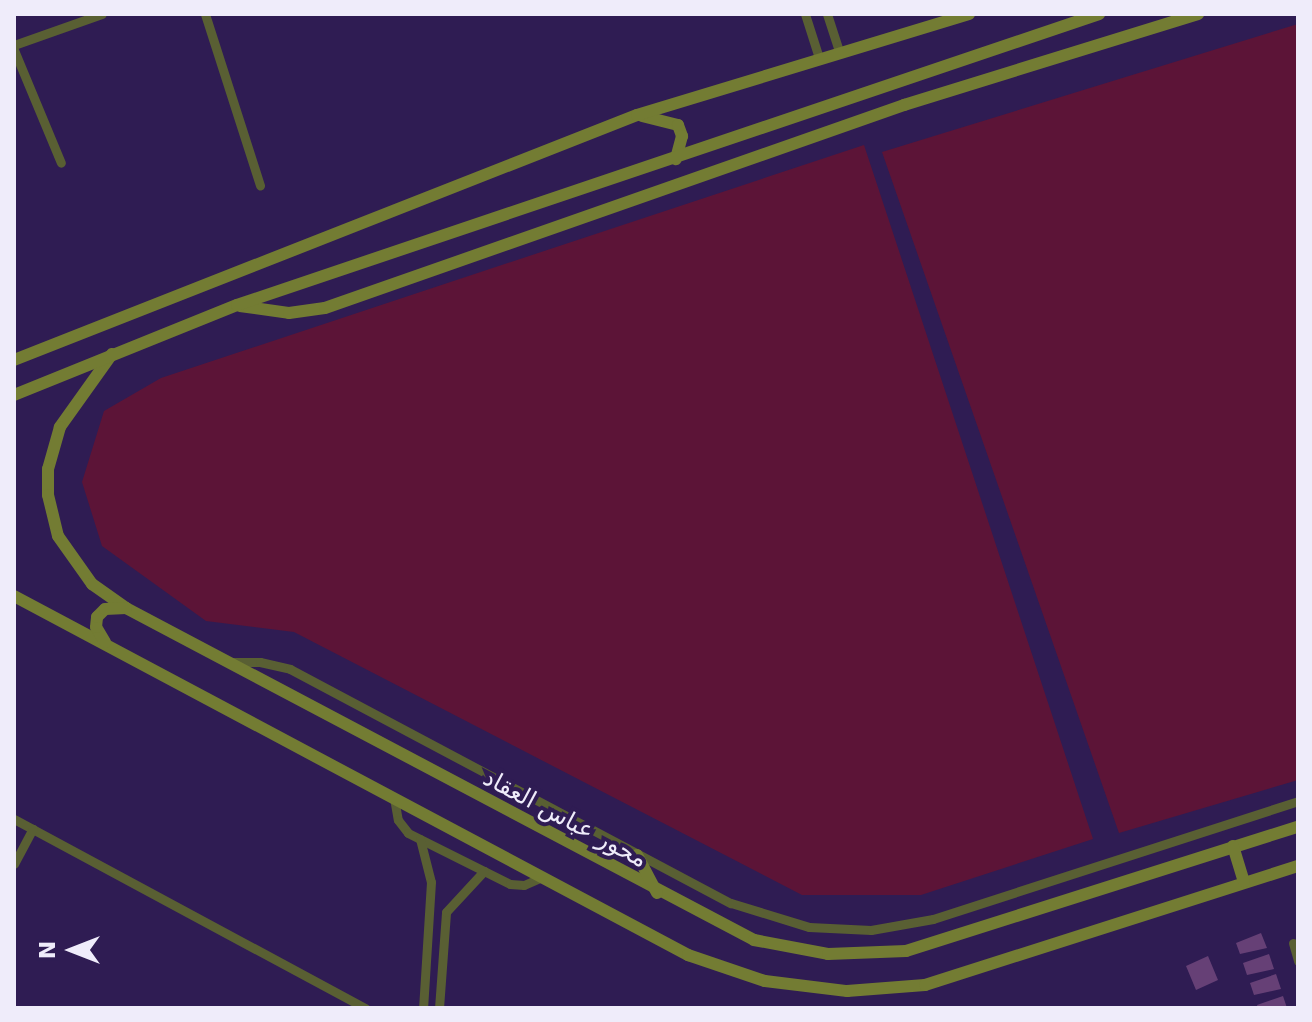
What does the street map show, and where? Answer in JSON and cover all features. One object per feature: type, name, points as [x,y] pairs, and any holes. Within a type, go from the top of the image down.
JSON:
[{"type":"main road","points":[[14,360],[637,115],[969,14]]},
{"type":"main road","points":[[14,395],[237,305],[1099,14]]},
{"type":"main road","points":[[237,305],[289,313],[325,308],[904,105],[1198,14]]},
{"type":"main road","points":[[897,80],[904,105]]},
{"type":"main road","points":[[637,115],[678,125],[682,136],[676,159]]},
{"type":"main road","name":"محور عباس العقاد","points":[[112,354],[60,427],[48,469],[48,495],[69,557],[92,584],[126,608],[227,663],[657,893],[754,940],[790,950],[866,955],[974,933],[1298,827]]},
{"type":"main road","points":[[14,596],[542,877],[726,970],[804,988],[887,990],[965,976],[1244,881],[1298,866]]},
{"type":"main road","points":[[109,647],[96,627],[97,617],[105,609],[126,608]]},
{"type":"main road","points":[[1233,846],[1244,881]]},
{"type":"main road","points":[[637,855],[657,893]]},
{"type":"street","points":[[61,163],[14,47],[102,14]]},
{"type":"street","points":[[205,14],[260,185]]},
{"type":"street","points":[[805,14],[819,58]]},
{"type":"street","points":[[827,14],[839,52]]},
{"type":"street","points":[[227,663],[260,662],[290,669],[637,855],[769,918],[830,929],[871,930],[933,919],[1298,801]]},
{"type":"street","points":[[394,798],[402,827],[420,839],[514,885],[542,877]]},
{"type":"street","points":[[14,819],[365,1008]]},
{"type":"street","points":[[14,864],[33,829]]},
{"type":"street","points":[[420,839],[430,873],[423,1008]]},
{"type":"street","points":[[439,1008],[442,939],[449,905],[484,871]]},
{"type":"street","points":[[427,939],[442,939]]},
{"type":"street","points":[[1293,943],[1298,961]]},
{"type":"street","points":[[425,969],[441,969]]},
{"type":"street","points":[[424,995],[439,996]]},
{"type":"shaded area","points":[[1298,24],[1298,780],[1119,833],[882,152]]},
{"type":"shaded area","points":[[864,145],[1093,839],[921,895],[802,895],[294,632],[206,621],[102,546],[82,482],[104,411],[161,378]]},
{"type":"building","points":[[1261,933],[1267,948],[1240,954],[1236,943]]},
{"type":"building","points":[[1269,954],[1274,969],[1247,975],[1243,963]]},
{"type":"building","points":[[1208,956],[1218,980],[1196,990],[1186,966]]},
{"type":"building","points":[[1276,974],[1281,989],[1254,995],[1250,983]]},
{"type":"building","points":[[1283,996],[1287,1008],[1258,1008],[1257,1005]]}]
